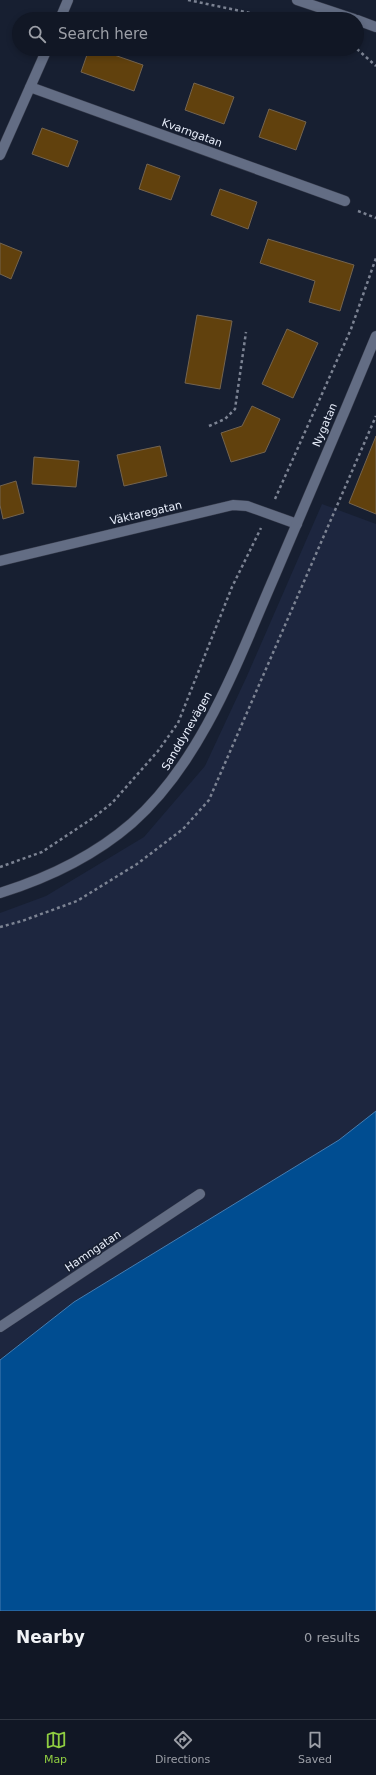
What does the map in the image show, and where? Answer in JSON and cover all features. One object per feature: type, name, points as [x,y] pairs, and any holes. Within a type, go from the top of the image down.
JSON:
[{"type":"street","points":[[63,12],[68,0]]},
{"type":"street","points":[[297,0],[333,12]]},
{"type":"street","points":[[364,23],[376,27]]},
{"type":"street","points":[[0,155],[44,56]]},
{"type":"street","name":"Kvarngatan","points":[[30,88],[345,201]]},
{"type":"street","name":"Nygatan","points":[[297,524],[376,336]]},
{"type":"street","name":"Väktaregatan","points":[[0,561],[222,506],[247,506],[268,512],[297,524]]},
{"type":"street","name":"Sanddynevägen","points":[[0,893],[25,885],[68,866],[102,846],[133,822],[172,781],[210,717],[238,660],[297,524]]},
{"type":"street","name":"Hamngatan","points":[[0,1328],[200,1194]]},
{"type":"path","points":[[188,0],[245,12]]},
{"type":"path","points":[[364,55],[375,65]]},
{"type":"path","points":[[375,65],[376,60]]},
{"type":"path","points":[[0,867],[42,852],[93,818],[112,803],[158,751],[178,723],[232,588],[351,329],[376,258]]},
{"type":"path","points":[[209,426],[225,419],[235,409],[246,332]]},
{"type":"shaded area","points":[[322,504],[376,524],[376,1111],[339,1140],[74,1302],[0,1359],[0,913],[46,896],[144,837],[205,766],[247,676]]},
{"type":"water","points":[[376,1111],[376,1611],[0,1611],[0,1360],[74,1302],[339,1140]]},
{"type":"building","points":[[87,56],[117,56],[143,65],[134,91],[81,72]]},
{"type":"building","points":[[194,83],[234,97],[224,124],[185,110]]},
{"type":"building","points":[[269,109],[306,122],[296,150],[259,137]]},
{"type":"building","points":[[42,128],[78,141],[68,167],[32,154]]},
{"type":"building","points":[[147,164],[180,176],[171,200],[139,189]]},
{"type":"building","points":[[220,189],[257,202],[248,229],[211,215]]},
{"type":"building","points":[[268,239],[354,265],[340,311],[309,302],[315,281],[260,263]]},
{"type":"building","points":[[0,243],[22,252],[11,279],[0,274]]},
{"type":"building","points":[[197,315],[232,321],[220,389],[185,383]]},
{"type":"building","points":[[287,329],[318,343],[293,398],[262,384]]},
{"type":"building","points":[[252,406],[280,419],[265,452],[231,462],[221,433],[242,426]]},
{"type":"building","points":[[376,436],[376,514],[349,503]]},
{"type":"building","points":[[160,446],[167,476],[124,486],[117,455]]},
{"type":"building","points":[[34,457],[79,461],[76,487],[32,484]]},
{"type":"building","points":[[16,481],[24,513],[3,519],[0,505],[0,486]]}]
